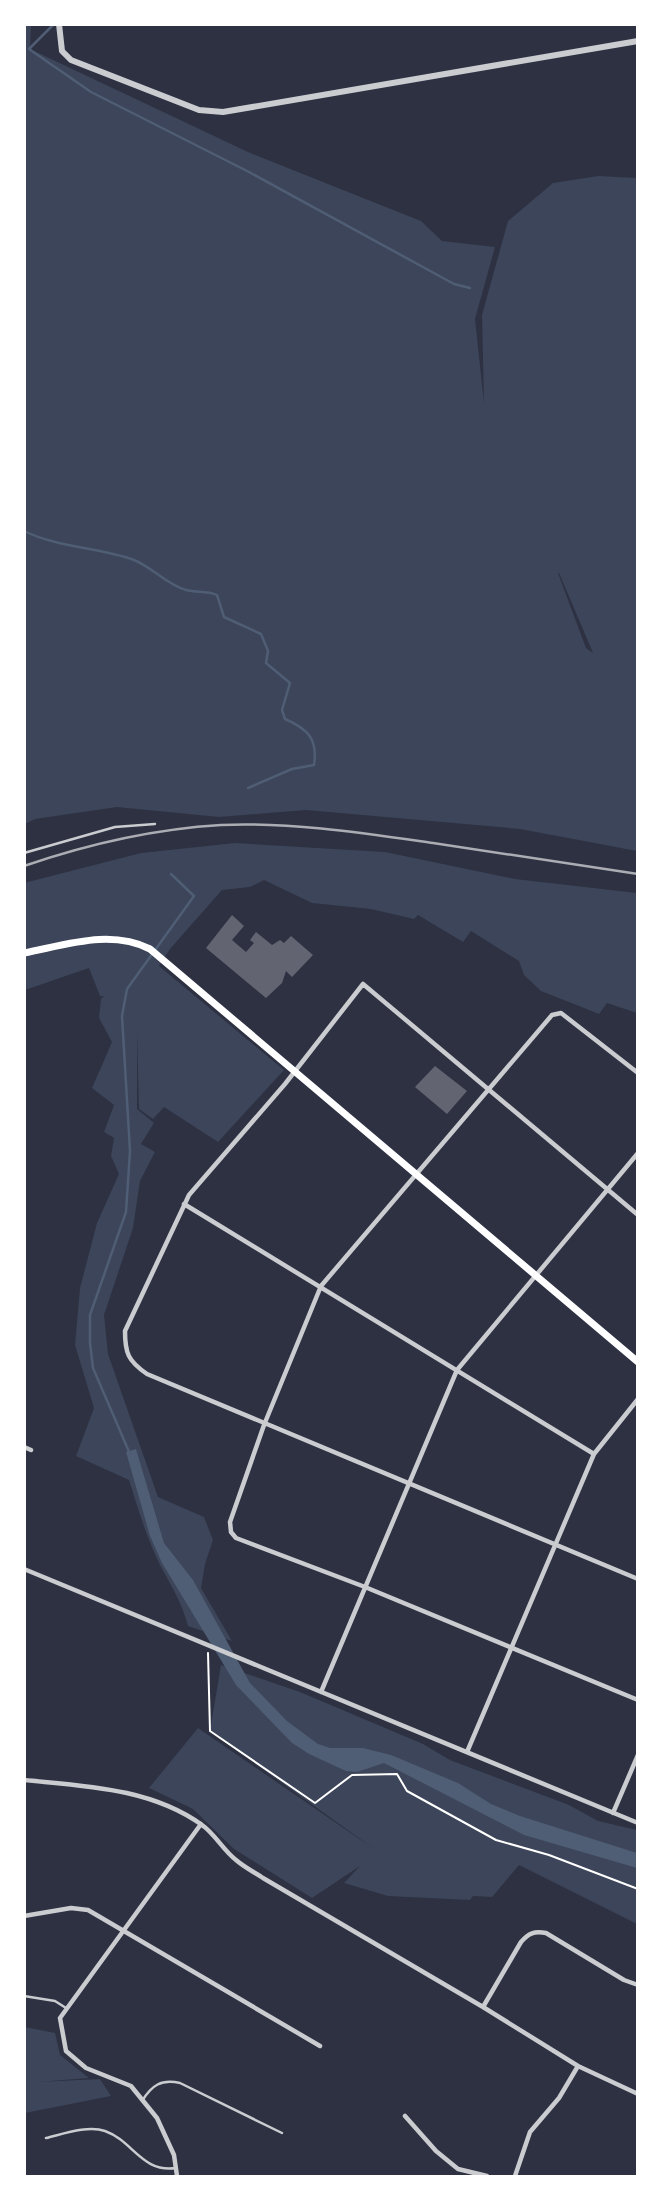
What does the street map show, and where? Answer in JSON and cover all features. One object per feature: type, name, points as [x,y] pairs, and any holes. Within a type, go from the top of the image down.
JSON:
[{"type":"main road","points":[[24,953],[107,939],[128,941],[149,949],[638,1362]]},
{"type":"street","points":[[60,24],[62,51],[71,61],[199,110],[223,112],[638,41]]},
{"type":"street","points":[[638,1215],[363,984],[294,1073],[216,1160],[184,1204],[125,1331],[125,1352],[132,1364],[147,1374],[638,1579]]},
{"type":"street","points":[[638,1073],[575,1020],[561,1013],[552,1015],[321,1286],[264,1425],[230,1522],[231,1532],[236,1538],[365,1587],[638,1700]]},
{"type":"street","points":[[321,1692],[457,1370],[638,1153]]},
{"type":"street","points":[[184,1204],[594,1454]]},
{"type":"street","points":[[467,1752],[594,1454],[638,1399]]},
{"type":"street","points":[[24,1447],[31,1450]]},
{"type":"street","points":[[24,1569],[638,1823]]},
{"type":"street","points":[[613,1812],[638,1755]]},
{"type":"street","points":[[24,1780],[153,1799],[201,1824],[235,1859],[263,1878],[578,2066],[638,2094]]},
{"type":"street","points":[[177,2176],[166,2136],[157,2118],[131,2086],[86,2068],[66,2051],[61,2018],[121,1931],[201,1824]]},
{"type":"street","points":[[24,1916],[71,1908],[88,1910],[320,2046]]},
{"type":"street","points":[[483,2007],[521,1942],[527,1935],[536,1932],[546,1933],[624,1980],[638,1985]]},
{"type":"street","points":[[515,2176],[530,2133],[559,2098],[578,2066]]},
{"type":"street","points":[[405,2116],[436,2151],[458,2169],[487,2176]]},
{"type":"lane","points":[[24,853],[115,827],[155,824]]},
{"type":"lane","points":[[24,1996],[55,2001],[66,2008]]},
{"type":"lane","points":[[142,2101],[150,2088],[161,2081],[180,2083],[282,2133]]},
{"type":"lane","points":[[46,2138],[90,2129],[104,2131],[148,2165],[164,2170],[176,2168]]},
{"type":"path","points":[[208,1644],[210,1731],[315,1803],[352,1775],[397,1774],[407,1791],[496,1840],[549,1855],[638,1889]]},
{"type":"shaded area","points":[[25,24],[31,25],[30,49],[248,152],[421,221],[442,241],[495,247],[475,319],[484,403],[482,315],[508,221],[553,183],[598,176],[637,178],[637,851],[520,829],[306,810],[219,817],[117,807],[35,819],[25,824]],"holes":[[[559,573],[593,653],[586,648]]]},
{"type":"shaded area","points":[[235,843],[385,852],[515,879],[637,893],[637,1013],[607,1003],[599,1014],[541,991],[524,975],[519,961],[471,931],[463,942],[418,915],[414,919],[371,909],[312,903],[264,880],[250,887],[222,890],[170,949],[159,966],[284,1070],[218,1142],[164,1107],[153,1119],[139,1109],[137,1033],[137,1109],[154,1123],[141,1144],[155,1152],[140,1181],[133,1228],[104,1315],[108,1354],[158,1497],[204,1517],[213,1540],[201,1588],[232,1641],[188,1626],[180,1602],[151,1546],[129,1480],[76,1456],[94,1408],[75,1345],[80,1288],[97,1223],[119,1174],[111,1156],[114,1138],[104,1132],[114,1105],[92,1088],[112,1042],[99,1018],[101,999],[104,996],[100,996],[89,968],[25,990],[24,883],[141,853]]},
{"type":"shaded area","points":[[136,1449],[164,1543],[193,1580],[250,1683],[287,1721],[318,1744],[330,1748],[363,1748],[391,1755],[458,1783],[491,1804],[520,1816],[637,1853],[637,1868],[524,1835],[384,1763],[357,1772],[346,1771],[292,1743],[236,1685],[162,1563],[150,1536],[126,1452]]},
{"type":"shaded area","points":[[221,1665],[300,1692],[423,1744],[450,1760],[569,1805],[598,1821],[637,1830],[637,1924],[519,1865],[492,1897],[473,1896],[470,1900],[388,1896],[344,1883],[360,1866],[312,1898],[234,1849],[193,1809],[149,1788],[198,1728],[374,1849],[210,1731]]},
{"type":"shaded area","points":[[25,2027],[55,2033],[60,2055],[89,2078],[38,2082],[100,2079],[111,2096],[25,2113]]},
{"type":"building","points":[[232,915],[244,926],[232,940],[246,952],[254,943],[250,940],[256,932],[272,945],[280,940],[284,943],[291,936],[313,955],[292,977],[286,971],[282,983],[266,998],[206,948]]},
{"type":"building","points":[[435,1066],[467,1091],[447,1114],[415,1087]]},
{"type":"waterway","points":[[54,24],[29,49],[91,92],[249,172],[454,284],[470,288]]},
{"type":"waterway","points":[[24,531],[51,541],[134,560],[179,588],[217,595],[224,617],[261,634],[268,651],[266,663],[290,683],[282,710],[285,719],[310,736],[315,756],[314,765],[292,769],[248,788]]},
{"type":"waterway","points":[[130,1454],[93,1368],[90,1315],[126,1212],[130,1151],[122,1016],[127,989],[194,896],[171,874]]},
{"type":"railway","points":[[24,866],[97,844],[146,834],[196,827],[248,825],[354,832],[638,874]]}]
